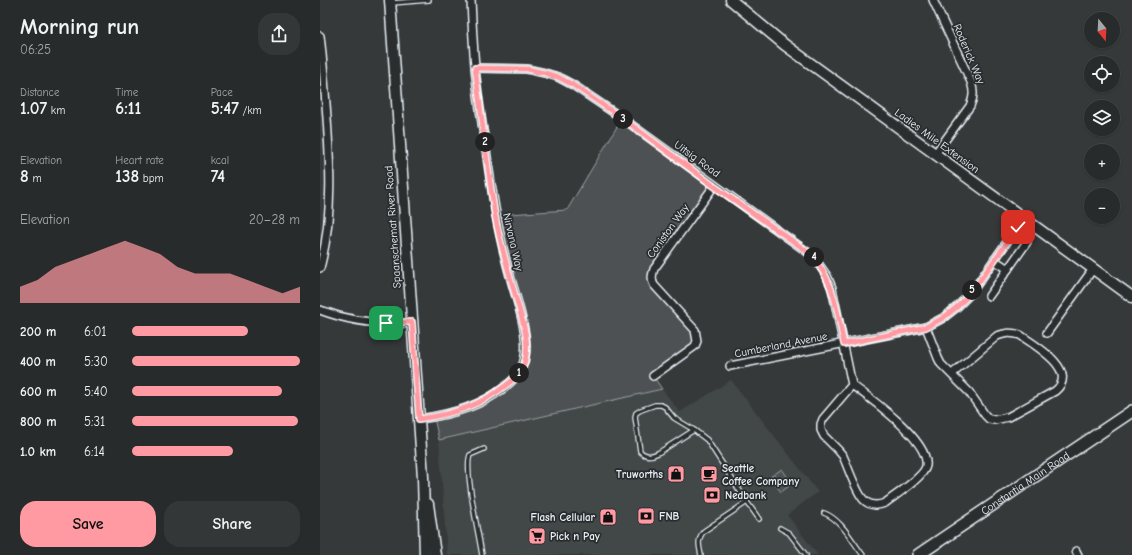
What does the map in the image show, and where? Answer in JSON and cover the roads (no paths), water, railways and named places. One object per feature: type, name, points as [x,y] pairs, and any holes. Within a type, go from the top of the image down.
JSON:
[{"type":"main road","name":"Ladies Mile Extension","points":[[731,0],[785,45],[1132,297]]},
{"type":"main road","name":"Spaanschemat River Road","points":[[390,2],[423,477],[425,555]]},
{"type":"main road","name":"Constantia Main Road","points":[[918,555],[1132,411]]},
{"type":"main road","name":"Spaanschemat River Road","points":[[423,477],[433,531],[435,555]]},
{"type":"street","name":"Nirvana Way","points":[[419,419],[447,415],[495,395],[517,376],[526,354],[525,335],[505,261],[496,217],[475,68],[471,0]]},
{"type":"street","name":"Roderick Way","points":[[933,0],[971,82],[974,92],[973,100],[970,106],[934,154]]},
{"type":"street","points":[[320,36],[328,143],[329,194],[327,227],[320,268]]},
{"type":"street","name":"Uitsig Road","points":[[475,68],[527,69],[558,77],[573,85],[622,118],[714,186],[813,256],[827,276],[832,288],[852,385]]},
{"type":"street","name":"Coniston Way","points":[[653,376],[695,346],[697,336],[692,326],[654,284],[652,281],[652,273],[714,186]]},
{"type":"street","name":"Cumberland Avenue","points":[[730,366],[926,327],[943,318],[971,293],[1024,218]]},
{"type":"street","points":[[988,296],[1028,242]]},
{"type":"street","points":[[994,260],[1008,269]]},
{"type":"street","points":[[1047,333],[1094,269]]},
{"type":"street","points":[[320,310],[337,316],[360,320],[386,323],[412,322]]},
{"type":"street","points":[[926,327],[941,364],[969,392],[985,415],[989,418],[995,420],[1008,417],[1060,388],[1062,383],[1060,367],[1020,335],[1014,333],[1005,333],[997,336],[952,374]]},
{"type":"street","points":[[852,385],[886,409],[913,437],[925,458],[926,465],[924,470],[885,503],[879,506],[873,505],[864,500],[843,456],[824,436],[821,430],[823,419],[852,385]]},
{"type":"lane","points":[[390,2],[429,0]]},
{"type":"lane","points":[[694,430],[658,453],[653,455],[645,455],[640,451],[635,417],[636,413],[655,405],[661,405],[674,418],[694,430],[706,440],[759,519]]},
{"type":"lane","points":[[482,555],[468,462],[470,455],[484,449]]},
{"type":"lane","points":[[701,555],[699,544],[700,536],[704,531],[747,502]]},
{"type":"lane","points":[[824,513],[829,514],[839,524],[863,555]]},
{"type":"lane","points":[[780,528],[789,533],[806,555]]},
{"type":"place","name":"Truworths","points":[[676,474]]},
{"type":"place","name":"Seattle Coffee Company","points":[[709,474]]},
{"type":"place","name":"Nedbank","points":[[712,495]]},
{"type":"place","name":"FNB","points":[[646,516]]},
{"type":"place","name":"Flash Cellular","points":[[608,517]]},
{"type":"place","name":"Pick n Pay","points":[[537,536]]}]
